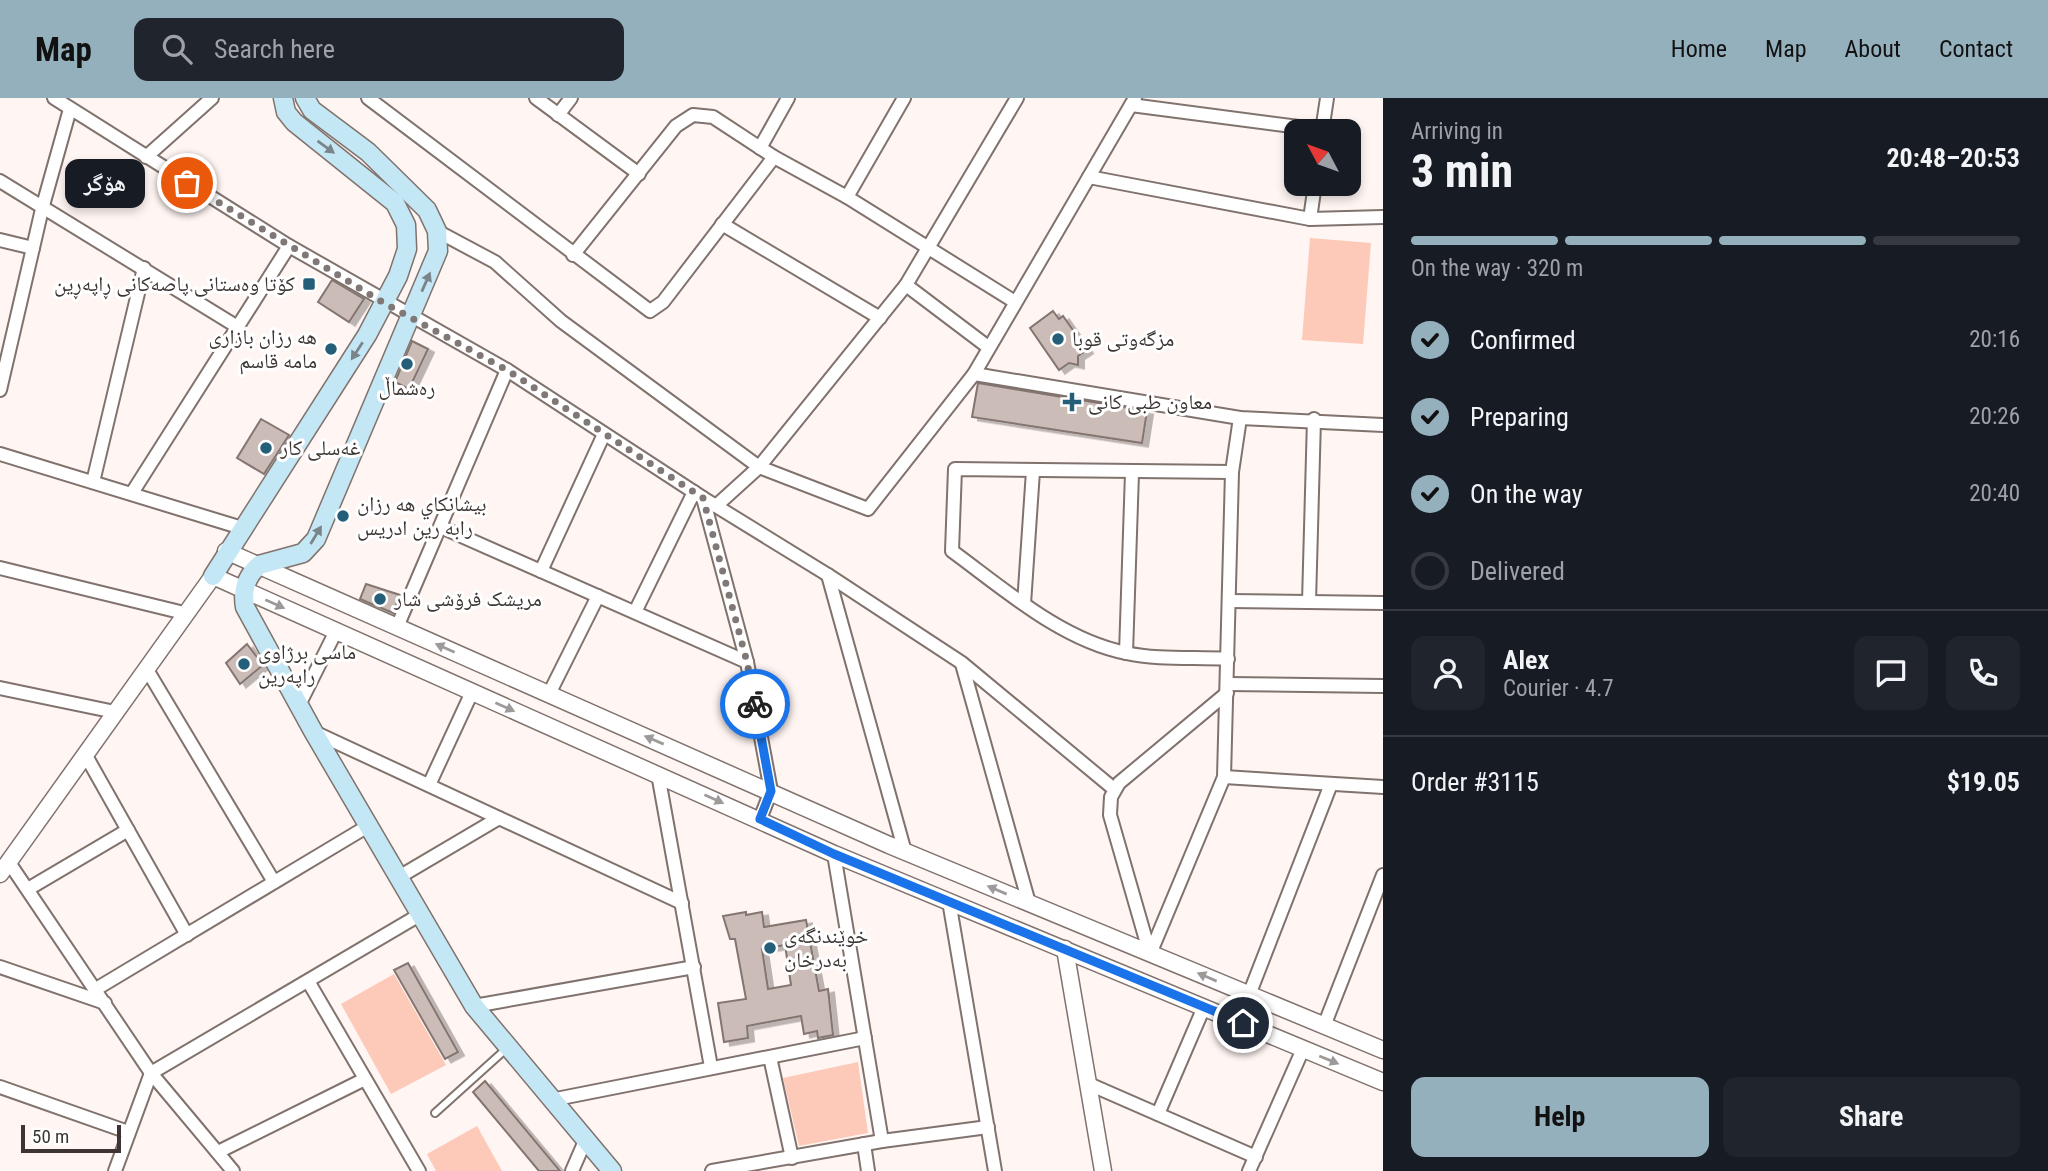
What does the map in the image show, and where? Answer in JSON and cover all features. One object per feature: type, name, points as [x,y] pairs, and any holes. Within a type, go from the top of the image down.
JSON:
[{"type":"main road","points":[[305,98],[312,110],[393,174],[427,210],[437,231],[438,251],[316,539],[303,553],[258,565],[248,577],[244,590],[245,607],[313,731],[474,1006],[612,1171]]},
{"type":"main road","points":[[213,576],[226,551],[367,335],[407,250],[402,213],[359,172],[294,122],[286,111],[284,99]]},
{"type":"street","points":[[54,98],[289,246],[384,303],[507,370],[698,495],[828,575],[962,663],[1114,789]]},
{"type":"street","points":[[146,157],[212,98]]},
{"type":"street","points":[[368,98],[643,309],[653,310],[774,157]]},
{"type":"street","points":[[536,98],[639,174]]},
{"type":"street","points":[[558,115],[571,98]]},
{"type":"street","points":[[760,148],[788,98]]},
{"type":"street","points":[[847,197],[904,98]]},
{"type":"street","points":[[716,506],[759,467],[906,285],[1017,98]]},
{"type":"street","points":[[1323,119],[1326,98]]},
{"type":"street","points":[[437,231],[495,262],[561,321],[759,467],[868,509],[974,374],[1133,101],[1284,124]]},
{"type":"street","points":[[0,390],[5,350],[70,109]]},
{"type":"street","points":[[573,256],[676,126],[693,115],[713,117],[774,157],[929,246],[1015,302]]},
{"type":"street","points":[[1089,177],[1310,219],[1383,217]]},
{"type":"street","points":[[0,181],[236,326]]},
{"type":"street","points":[[1310,219],[1313,196]]},
{"type":"street","points":[[722,224],[880,318]]},
{"type":"street","points":[[0,240],[33,247]]},
{"type":"street","points":[[132,493],[289,246]]},
{"type":"street","points":[[93,482],[144,268]]},
{"type":"street","points":[[906,285],[988,347]]},
{"type":"street","points":[[397,627],[507,370]]},
{"type":"street","points":[[974,374],[1240,418],[1314,419],[1383,425]]},
{"type":"street","points":[[1150,954],[1224,777],[1232,472],[1240,418]]},
{"type":"street","points":[[1309,602],[1314,419]]},
{"type":"street","points":[[541,571],[604,434]]},
{"type":"street","points":[[0,454],[242,528]]},
{"type":"street","points":[[1228,659],[1126,653],[1072,633],[1024,604],[952,551],[955,469],[1232,472]]},
{"type":"street","points":[[1024,604],[1033,471]]},
{"type":"street","points":[[1126,653],[1132,473]]},
{"type":"street","points":[[635,612],[698,495]]},
{"type":"street","points":[[698,495],[747,662],[771,791],[760,819]]},
{"type":"street","points":[[441,527],[747,662]]},
{"type":"street","points":[[226,551],[905,852],[1383,1050]]},
{"type":"street","points":[[0,568],[184,614]]},
{"type":"street","points":[[828,575],[905,852]]},
{"type":"street","points":[[233,1171],[151,1073],[27,889],[4,868],[213,576],[834,854],[1383,1082]]},
{"type":"street","points":[[549,694],[598,596]]},
{"type":"street","points":[[1229,601],[1383,603]]},
{"type":"street","points":[[299,705],[336,631]]},
{"type":"street","points":[[962,663],[1029,903]]},
{"type":"street","points":[[146,668],[274,882]]},
{"type":"street","points":[[1150,954],[1110,815],[1114,789],[1227,689],[1383,686]]},
{"type":"street","points":[[0,688],[115,712]]},
{"type":"street","points":[[429,785],[472,692]]},
{"type":"street","points":[[313,731],[682,903]]},
{"type":"street","points":[[85,754],[187,934]]},
{"type":"street","points":[[658,774],[711,1067]]},
{"type":"street","points":[[1224,777],[1383,787]]},
{"type":"street","points":[[1250,995],[1331,784]]},
{"type":"street","points":[[399,877],[499,818]]},
{"type":"street","points":[[96,989],[368,826]]},
{"type":"street","points":[[27,889],[128,830]]},
{"type":"street","points":[[834,854],[882,1141]]},
{"type":"street","points":[[1324,1026],[1383,875]]},
{"type":"street","points":[[949,901],[995,1171]]},
{"type":"street","points":[[115,1171],[151,1073],[421,914]]},
{"type":"street","points":[[1065,949],[1103,1171]]},
{"type":"street","points":[[0,967],[105,1003]]},
{"type":"street","points":[[474,1006],[694,967]]},
{"type":"street","points":[[307,981],[419,1171]]},
{"type":"street","points":[[1262,1031],[1273,1005]]},
{"type":"street","points":[[1158,1114],[1204,1007]]},
{"type":"street","points":[[551,1100],[865,1038]]},
{"type":"street","points":[[1250,1171],[1303,1049]]},
{"type":"street","points":[[770,1057],[792,1158]]},
{"type":"street","points":[[218,1152],[365,1079]]},
{"type":"street","points":[[1089,1084],[1256,1157]]},
{"type":"street","points":[[0,1087],[128,1132]]},
{"type":"street","points":[[712,1171],[882,1141],[988,1127]]},
{"type":"street","points":[[572,1171],[585,1141]]},
{"type":"street","points":[[864,1144],[868,1171]]},
{"type":"lane","points":[[435,1113],[508,1047]]},
{"type":"shaded area","points":[[1310,238],[1371,243],[1363,344],[1302,340]]},
{"type":"shaded area","points":[[394,974],[446,1065],[391,1094],[341,1004]]},
{"type":"shaded area","points":[[858,1062],[868,1133],[799,1146],[783,1078]]},
{"type":"shaded area","points":[[477,1126],[502,1171],[436,1171],[427,1154]]},
{"type":"building","points":[[332,280],[364,299],[349,322],[318,302]]},
{"type":"building","name":"مزگەوتی قوبا","points":[[1053,311],[1059,319],[1063,316],[1087,350],[1078,356],[1078,365],[1069,363],[1059,370],[1030,328]]},
{"type":"building","name":"رەشماڵ","points":[[412,341],[428,349],[409,389],[395,382]]},
{"type":"building","points":[[978,383],[1147,411],[1142,443],[972,417]]},
{"type":"building","name":"غەسلی کار","points":[[261,419],[289,435],[264,474],[237,458]]},
{"type":"building","name":"مریشک فرۆشی شار","points":[[366,584],[400,595],[393,613],[360,599]]},
{"type":"building","name":"ماسی برژاوی راپەرین","points":[[247,644],[263,665],[240,684],[226,663]]},
{"type":"building","points":[[762,912],[764,927],[806,920],[819,991],[828,989],[833,1035],[818,1038],[817,1031],[804,1034],[801,1016],[747,1026],[748,1038],[724,1042],[718,1003],[746,999],[735,939],[730,939],[723,916]],"holes":[[[785,945],[791,985],[768,989],[762,949]]]},
{"type":"building","points":[[408,963],[458,1052],[445,1059],[394,970]]},
{"type":"building","points":[[485,1081],[560,1171],[539,1171],[473,1092]]},
{"type":"way so far","points":[[187,183],[384,303],[507,370],[703,498],[747,662],[755,704]]},
{"type":"place","name":"هۆگر","points":[[187,183]]},
{"type":"place","name":"كۆتا وەستانی پاصەکانی ڕاپەڕین","points":[[309,284]]},
{"type":"place","name":"مزگەوتی قوبا","points":[[1058,339]]},
{"type":"place","name":"هه رزان بازارى مامه قاسم","points":[[331,349]]},
{"type":"place","name":"رەشماڵ","points":[[407,364]]},
{"type":"place","name":"معاون طبی کانی","points":[[1072,402]]},
{"type":"place","name":"غەسلی کار","points":[[266,448]]},
{"type":"place","name":"بيشانكاي هه رزان رابه رين ادريس","points":[[343,516]]},
{"type":"place","name":"مریشک فرۆشی شار","points":[[380,599]]},
{"type":"place","name":"ماسی برژاوی راپەرین","points":[[244,664]]},
{"type":"place","name":"خوێندنگەی بەدرخان","points":[[770,948]]},
{"type":"route","points":[[755,704],[771,791],[760,819],[834,854],[1243,1023]]}]
